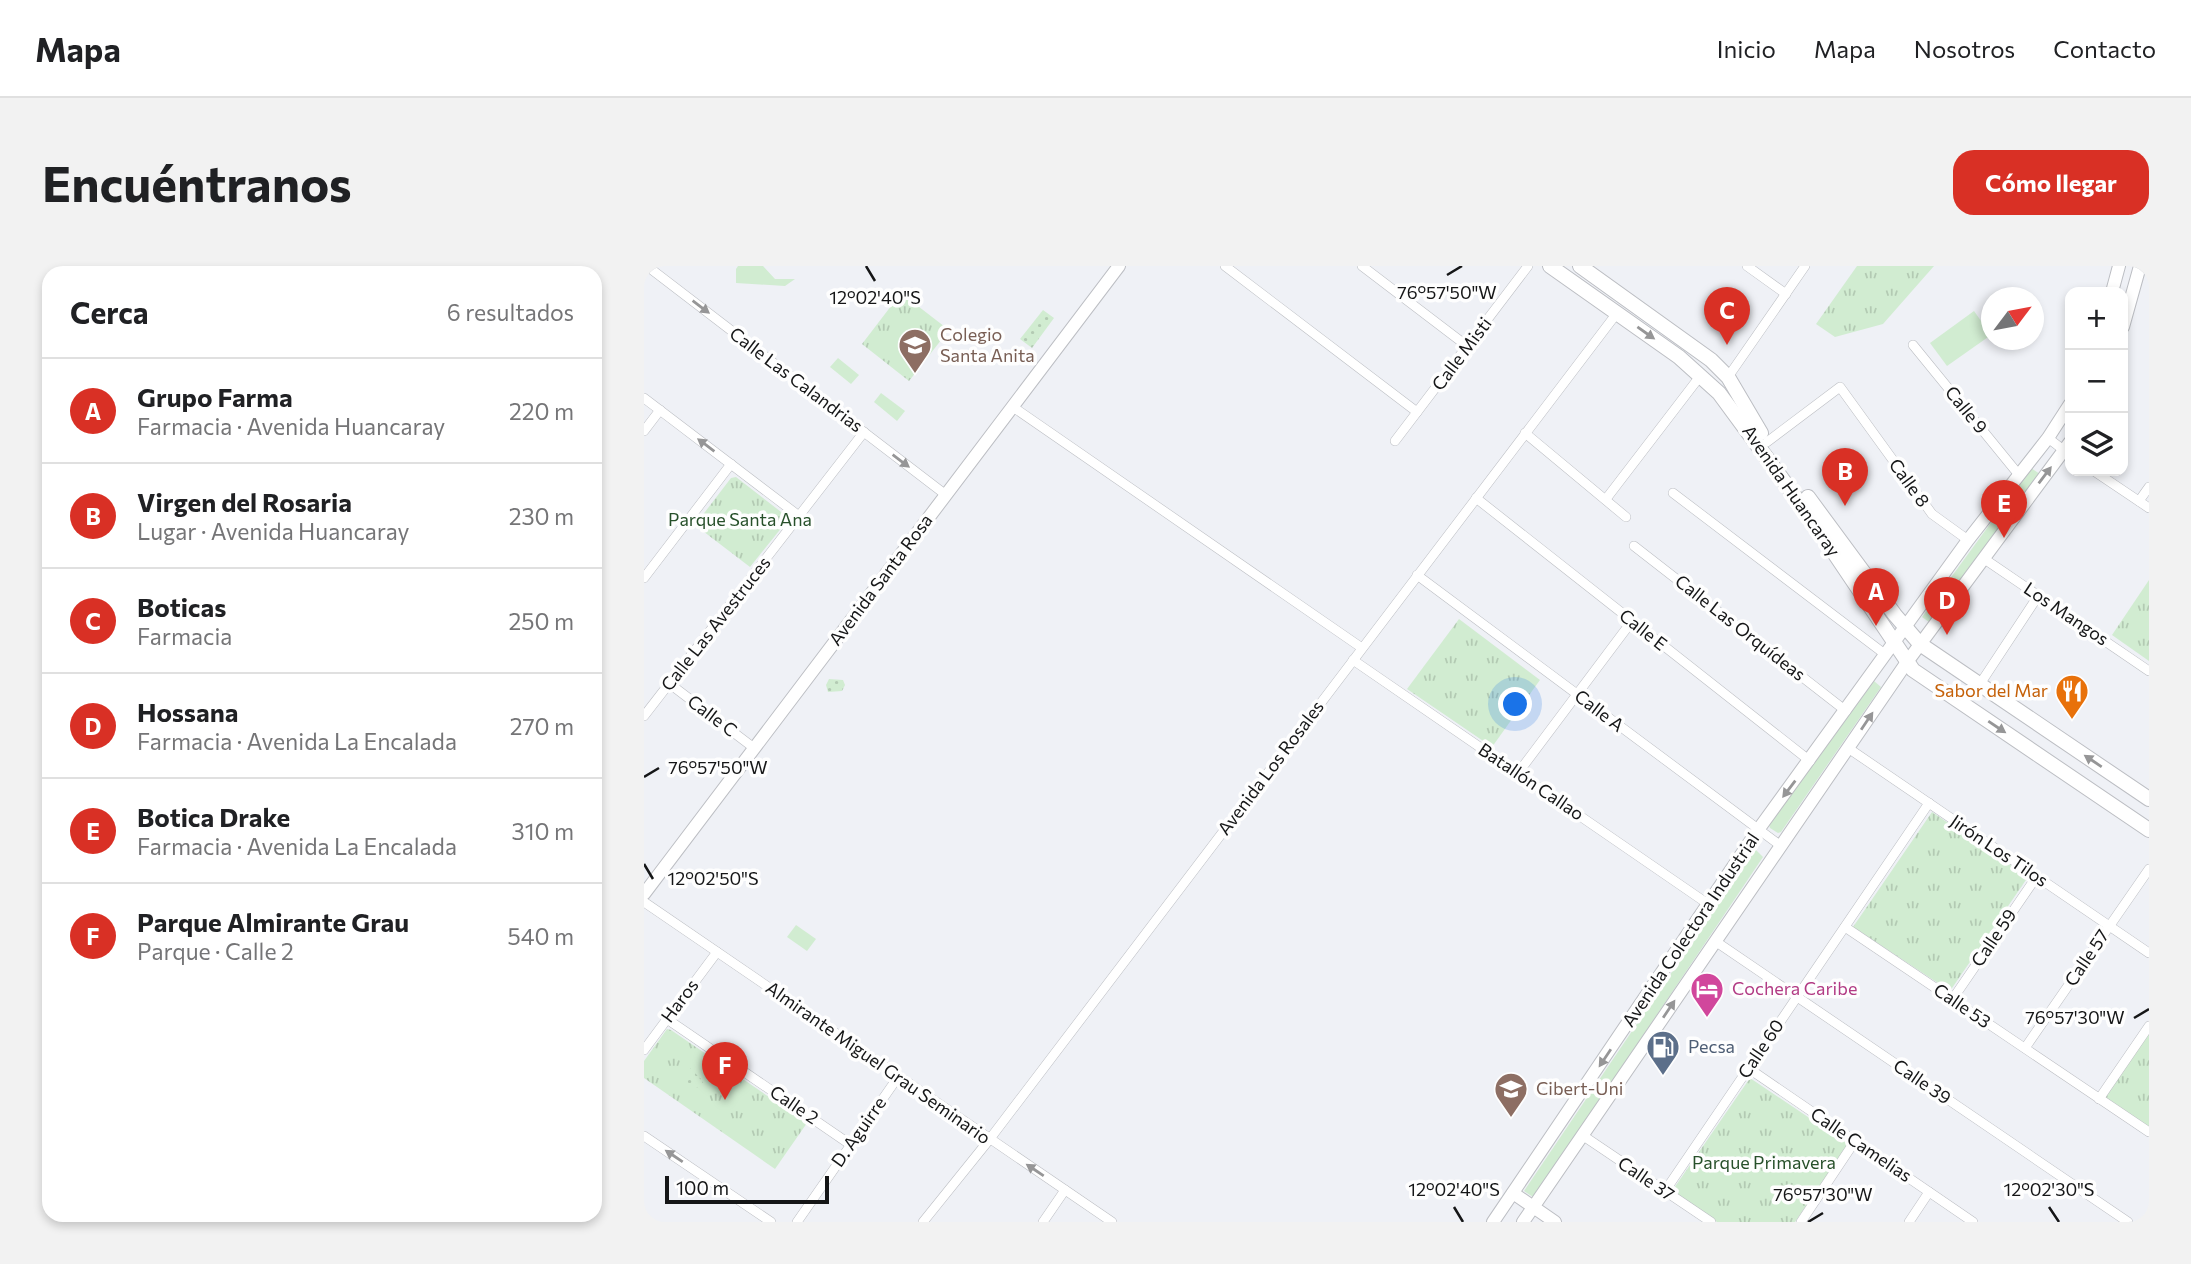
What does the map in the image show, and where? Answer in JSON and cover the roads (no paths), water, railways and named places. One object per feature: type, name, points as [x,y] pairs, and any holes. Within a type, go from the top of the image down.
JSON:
[{"type":"main road","name":"Avenida Santa Rosa","points":[[644,894],[1119,266]]},
{"type":"main road","name":"Avenida Huancaray","points":[[1550,266],[1701,375],[1742,422],[1808,514],[1907,662],[1921,675],[2149,831]]},
{"type":"main road","name":"Avenida Huancaray","points":[[1580,266],[1690,343],[1728,377],[1767,442],[1920,644],[2149,799]]},
{"type":"main road","points":[[2113,287],[2119,266]]},
{"type":"main road","points":[[2128,309],[2140,266]]},
{"type":"main road","name":"Avenida Colectora Industrial","points":[[1493,1222],[1758,830],[1968,540],[2048,438],[2065,412]]},
{"type":"main road","name":"Avenida Colectora Industrial","points":[[1522,1222],[1907,662],[2065,453]]},
{"type":"main road","points":[[1513,1193],[1555,1222]]},
{"type":"main road","points":[[1502,1209],[1522,1222]]},
{"type":"street","name":"Calle Las Calandrias","points":[[647,266],[946,495]]},
{"type":"street","points":[[1225,266],[1417,412]]},
{"type":"street","points":[[1362,266],[1467,346]]},
{"type":"street","name":"Calle Misti","points":[[1395,441],[1528,266]]},
{"type":"street","points":[[1747,266],[1786,294]]},
{"type":"street","points":[[1728,377],[1805,266]]},
{"type":"street","name":"Avenida Los Rosales","points":[[923,1222],[989,1140],[1617,313]]},
{"type":"street","name":"Calle 9","points":[[1913,345],[2019,475]]},
{"type":"street","points":[[1606,499],[1701,375]]},
{"type":"street","name":"Calle 8","points":[[1767,442],[1840,387],[1932,514],[1968,540]]},
{"type":"street","points":[[644,398],[800,516]]},
{"type":"street","points":[[1013,407],[1362,648]]},
{"type":"street","points":[[644,431],[660,410]]},
{"type":"street","name":"Calle Las Avestruces","points":[[644,716],[864,432]]},
{"type":"street","points":[[1525,433],[1626,517]]},
{"type":"street","points":[[2048,438],[2065,447]]},
{"type":"street","points":[[644,578],[731,464]]},
{"type":"street","points":[[2102,476],[2149,508]]},
{"type":"street","points":[[2139,501],[2149,487]]},
{"type":"street","points":[[1673,493],[1886,655]]},
{"type":"street","name":"Calle E","points":[[1476,499],[1810,761]]},
{"type":"street","name":"Calle Las Orquídeas","points":[[1634,545],[1846,711]]},
{"type":"street","name":"Los Mangos","points":[[1983,558],[2149,671]]},
{"type":"street","name":"Calle A","points":[[1417,575],[1781,846]]},
{"type":"street","points":[[1980,684],[2038,596]]},
{"type":"street","points":[[1518,773],[1632,621]]},
{"type":"street","name":"Batallón Callao","points":[[1353,660],[1708,904]]},
{"type":"street","name":"Calle C","points":[[670,684],[754,748]]},
{"type":"street","name":"Jirón Los Tilos","points":[[1848,748],[2149,953]]},
{"type":"street","name":"Calle 60","points":[[1665,1191],[1929,803]]},
{"type":"street","name":"Calle 57","points":[[2025,1048],[2149,869]]},
{"type":"street","name":"Calle 59","points":[[1952,1000],[2036,876]]},
{"type":"street","name":"Almirante Miguel Grau Seminario","points":[[644,902],[1112,1222]]},
{"type":"street","name":"Calle 53","points":[[1845,927],[2149,1132]]},
{"type":"street","name":"Calle 39","points":[[1716,941],[2128,1222]]},
{"type":"street","name":"Haros","points":[[644,1050],[717,952]]},
{"type":"street","name":"Calle 2","points":[[667,1019],[851,1144]]},
{"type":"street","points":[[2099,1099],[2149,1026]]},
{"type":"street","name":"Calle Camelias","points":[[1748,1068],[1973,1222]]},
{"type":"street","name":"D. Aguirre","points":[[797,1222],[898,1077]]},
{"type":"street","name":"Calle 37","points":[[1582,1135],[1711,1222]]},
{"type":"street","points":[[644,1136],[771,1222]]},
{"type":"street","points":[[1801,1222],[1855,1141]]},
{"type":"street","points":[[1043,1222],[1065,1191]]},
{"type":"street","points":[[1909,1222],[1929,1192]]},
{"type":"place","name":"Boticas","points":[[1727,345]]},
{"type":"place","name":"Colegio Santa Anita","points":[[915,375]]},
{"type":"place","name":"Virgen del Rosaria","points":[[1845,506]]},
{"type":"place","name":"Botica Drake","points":[[2004,538]]},
{"type":"place","name":"Grupo Farma","points":[[1876,626]]},
{"type":"place","name":"Hossana","points":[[1947,635]]},
{"type":"place","name":"Sabor del Mar","points":[[2072,721]]},
{"type":"place","name":"Cochera Caribe","points":[[1707,1019]]},
{"type":"place","name":"Pecsa","points":[[1663,1077]]},
{"type":"place","name":"Parque Almirante Grau","points":[[725,1100]]},
{"type":"place","name":"Cibert-Uni","points":[[1511,1119]]},
{"type":"park label","name":"Parque Santa Ana","points":[[740,520]]},
{"type":"park label","name":"Parque Primavera","points":[[1764,1163]]}]
